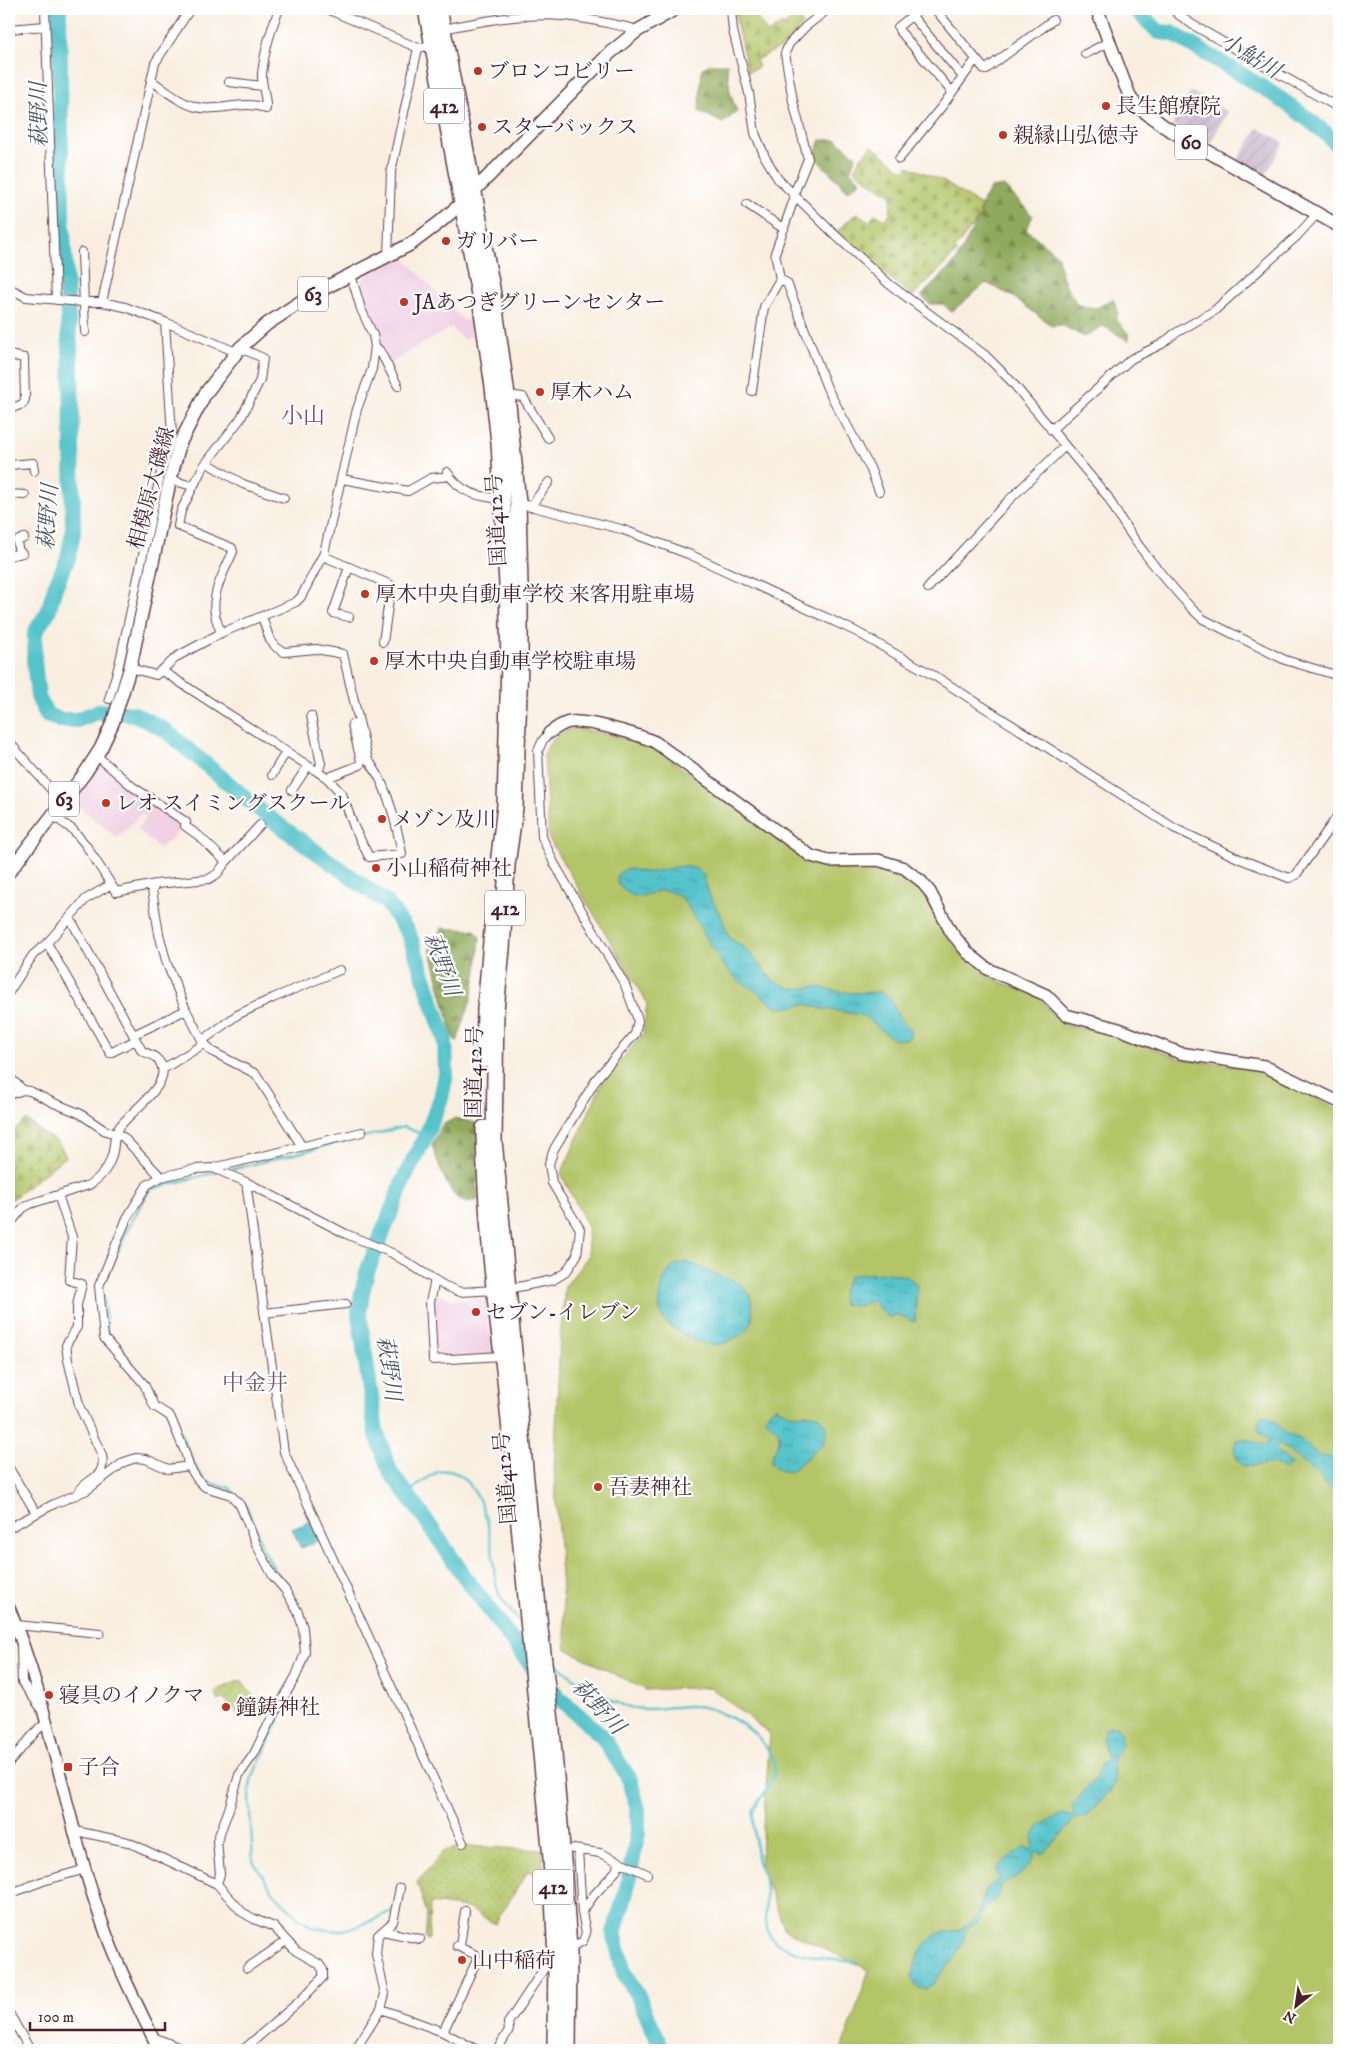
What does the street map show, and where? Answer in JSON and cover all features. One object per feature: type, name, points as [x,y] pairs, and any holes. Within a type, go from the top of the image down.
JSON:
[{"type":"highway","name":"国道412号","points":[[426,9],[425,46],[462,203],[482,305],[492,378],[517,503]]},
{"type":"highway","name":"国道412号","points":[[439,9],[492,288],[508,395],[517,503],[509,662],[505,805],[485,1009],[485,1175],[501,1289],[552,1730],[569,1948],[568,2050]]},
{"type":"highway","name":"国道412号","points":[[501,1289],[502,1356],[551,1861],[556,1958],[555,2050]]},
{"type":"main road","name":"相模原大磯線","points":[[9,872],[96,756],[114,722],[130,668],[165,478],[196,408],[218,374],[238,350],[267,324],[286,311],[425,234],[462,203],[610,53],[637,31],[675,9]]},
{"type":"main road","name":"60","points":[[1097,9],[1132,99],[1150,117],[1339,226]]},
{"type":"street","points":[[45,9],[58,300]]},
{"type":"street","points":[[102,302],[155,62],[190,9]]},
{"type":"street","points":[[151,80],[187,104],[203,108],[240,107],[254,104],[266,109],[267,102],[262,86],[262,73],[272,27],[279,9]]},
{"type":"street","points":[[327,9],[425,46],[391,172],[388,256]]},
{"type":"street","points":[[731,9],[734,31],[749,93],[755,132],[765,157],[778,179],[889,284],[985,355],[1011,381],[1108,497],[1118,516],[1141,548],[1173,588],[1198,615],[1285,660],[1339,676]]},
{"type":"street","points":[[752,391],[764,307],[780,279],[775,253],[795,196],[795,191],[808,159],[793,101],[785,53],[789,44],[805,27],[828,9]]},
{"type":"street","points":[[920,9],[898,27],[899,30],[952,92]]},
{"type":"street","points":[[935,9],[986,70],[1053,20]]},
{"type":"street","points":[[1173,9],[1193,25],[1339,108]]},
{"type":"street","points":[[443,30],[482,21],[542,15],[564,16],[631,28],[637,31]]},
{"type":"street","points":[[912,16],[962,76]]},
{"type":"street","points":[[9,29],[45,26]]},
{"type":"street","points":[[1085,54],[1109,42]]},
{"type":"street","points":[[899,160],[976,59]]},
{"type":"street","points":[[229,82],[262,86]]},
{"type":"street","points":[[747,204],[784,228]]},
{"type":"street","points":[[1051,430],[1131,359],[1162,344],[1174,334],[1214,311],[1297,236],[1317,214]]},
{"type":"street","points":[[82,252],[85,332]]},
{"type":"street","points":[[130,668],[156,675],[178,656],[221,633],[296,602],[301,597],[323,556],[357,409],[372,369],[373,335],[361,309],[351,275]]},
{"type":"street","points":[[780,279],[787,283],[827,388],[870,468],[879,491]]},
{"type":"street","points":[[9,300],[11,290],[26,297],[102,302],[165,322],[263,358],[261,374],[235,428],[206,463],[192,486],[181,511],[178,526],[232,548],[233,552],[215,598],[214,613],[221,633]]},
{"type":"street","points":[[109,699],[122,656],[165,478],[172,435],[165,322]]},
{"type":"street","points":[[374,346],[380,351],[398,386]]},
{"type":"street","points":[[9,356],[24,358],[23,404],[9,409]]},
{"type":"street","points":[[508,395],[523,397],[548,438]]},
{"type":"street","points":[[928,588],[1007,502],[1065,446]]},
{"type":"street","points":[[9,465],[33,463],[34,471]]},
{"type":"street","points":[[206,463],[243,484],[284,498]]},
{"type":"street","points":[[342,479],[408,491],[431,478],[448,474],[459,487],[475,496],[517,503],[621,529],[691,555],[855,631],[938,678],[1174,828],[1240,859],[1289,878],[1296,875],[1339,814]]},
{"type":"street","points":[[165,478],[192,486]]},
{"type":"street","points":[[517,503],[549,482]]},
{"type":"street","points":[[12,492],[25,495]]},
{"type":"street","points":[[9,556],[22,554],[18,540]]},
{"type":"street","points":[[323,556],[391,585],[383,642]]},
{"type":"street","points":[[349,567],[333,613],[349,617]]},
{"type":"street","points":[[161,670],[327,778],[342,794],[354,827],[369,856],[402,854],[398,830],[389,803],[375,770],[368,760],[346,654],[316,649],[284,652],[277,648],[270,640],[262,617]]},
{"type":"street","points":[[311,716],[321,764],[318,772]]},
{"type":"street","points":[[213,1168],[246,1182],[346,1234],[392,1252],[435,1280],[460,1292],[501,1289],[553,1280],[566,1272],[577,1255],[580,1229],[552,1183],[549,1164],[554,1149],[597,1078],[635,1034],[638,1026],[635,1007],[625,985],[554,863],[542,837],[538,751],[549,733],[560,726],[574,722],[627,732],[648,739],[666,750],[811,856],[829,861],[878,860],[898,865],[913,874],[930,892],[950,932],[972,957],[995,972],[1046,995],[1066,1015],[1119,1029],[1180,1053],[1264,1066],[1339,1102]]},
{"type":"street","points":[[327,778],[360,765],[361,761],[354,743],[352,724]]},
{"type":"street","points":[[9,742],[62,802]]},
{"type":"street","points":[[272,775],[286,752]]},
{"type":"street","points":[[96,756],[133,787],[186,822],[185,826],[199,836],[226,862]]},
{"type":"street","points":[[292,790],[308,766]]},
{"type":"street","points":[[52,815],[73,830],[86,844],[116,892],[156,884],[210,879],[217,874],[260,825]]},
{"type":"street","points":[[156,884],[152,890],[159,934],[167,964],[186,1010],[211,1051],[256,1074],[301,1146]]},
{"type":"street","points":[[9,992],[33,955],[86,899],[110,885]]},
{"type":"street","points":[[9,1224],[22,1208],[89,1185],[97,1180],[108,1165],[112,1155],[115,1134],[121,1125],[154,1091],[161,1080],[163,1069],[156,1058],[142,1051],[70,918]]},
{"type":"street","points":[[46,943],[92,1029],[110,1053],[135,1037],[186,1010]]},
{"type":"street","points":[[163,1069],[199,1047],[206,1038],[238,1015],[340,970]]},
{"type":"street","points":[[9,1077],[23,1090]]},
{"type":"street","points":[[9,1095],[23,1090],[30,1090],[54,1103],[79,1113],[104,1130],[123,1137],[161,1178]]},
{"type":"street","points":[[217,1884],[220,1874],[217,1841],[239,1775],[254,1754],[296,1676],[305,1653],[303,1628],[298,1612],[285,1590],[273,1576],[257,1546],[240,1505],[226,1493],[205,1487],[189,1466],[170,1416],[154,1406],[144,1384],[104,1338],[99,1286],[128,1218],[147,1185],[161,1178],[195,1169],[213,1168],[362,1132]]},
{"type":"street","points":[[246,1182],[284,1452],[463,1843]]},
{"type":"street","points":[[58,1195],[72,1237],[69,1280],[82,1284],[77,1305],[77,1326],[66,1345],[68,1360],[80,1408],[102,1455],[104,1464],[101,1472],[79,1490],[77,1495]]},
{"type":"street","points":[[435,1280],[430,1302],[433,1360],[502,1356]]},
{"type":"street","points":[[264,1313],[346,1304]]},
{"type":"street","points":[[9,1528],[102,1481],[124,1462],[136,1458],[168,1469],[189,1466]]},
{"type":"street","points":[[9,1468],[36,1513]]},
{"type":"street","points":[[9,1608],[46,1718],[75,1831],[101,1921],[116,1960],[155,2046],[185,2050]]},
{"type":"street","points":[[16,1625],[100,1633]]},
{"type":"street","points":[[9,1762],[46,1718]]},
{"type":"street","points":[[75,1831],[128,1842],[217,1884],[242,1912],[254,1920],[274,1926],[296,1951],[319,1964],[323,1970],[324,1977],[301,2000],[243,2050]]},
{"type":"street","points":[[496,2050],[509,2030],[508,2023],[547,1964],[569,1948],[583,1941],[586,1933],[576,1849],[600,1853],[647,1874]]},
{"type":"street","points":[[582,1912],[594,1895],[616,1871],[619,1862]]},
{"type":"street","points":[[9,1894],[43,1881],[86,1869]]},
{"type":"street","points":[[355,2050],[381,2009],[385,1994],[376,1954],[378,1935],[392,1922],[400,1888]]},
{"type":"street","points":[[443,2032],[477,1960],[476,1955],[458,1946],[465,1911]]},
{"type":"street","points":[[383,1931],[420,1939]]},
{"type":"street","points":[[247,1968],[286,1941]]},
{"type":"street","points":[[381,2009],[443,2032],[477,2050]]},
{"type":"street","points":[[9,2013],[30,2050]]},
{"type":"shaded area","points":[[1191,91],[1228,112],[1209,145],[1172,125]]},
{"type":"shaded area","points":[[1258,128],[1284,143],[1264,177],[1237,161]]},
{"type":"shaded area","points":[[402,256],[463,320],[473,319],[475,333],[464,340],[451,327],[389,364],[378,341],[358,287],[365,276]]},
{"type":"shaded area","points":[[99,763],[183,825],[171,840],[159,848],[138,830],[138,827],[147,818],[142,813],[118,837],[115,836],[71,800]]},
{"type":"shaded area","points":[[433,1293],[452,1300],[482,1298],[486,1302],[493,1355],[435,1356]]},
{"type":"green space","points":[[735,9],[751,9],[768,34],[782,24],[784,26],[795,16],[803,24],[787,44],[756,60],[759,67],[748,72]]},
{"type":"green space","points":[[711,64],[727,64],[730,93],[737,112],[723,123],[699,111],[702,68]]},
{"type":"green space","points":[[821,140],[837,140],[856,156],[850,171],[861,181],[848,191],[816,159],[816,151]]},
{"type":"green space","points":[[872,146],[898,167],[906,171],[908,166],[943,181],[980,205],[980,215],[955,248],[957,252],[912,297],[836,232],[857,213],[869,222],[875,214],[885,220],[890,214],[892,195],[874,185],[854,170],[861,157]]},
{"type":"green space","points":[[1004,186],[1033,216],[1026,229],[1058,256],[1060,270],[1078,305],[1096,308],[1113,299],[1118,313],[1116,319],[1128,333],[1129,341],[1103,326],[1084,337],[1062,325],[1052,326],[1012,296],[986,283],[951,312],[943,304],[929,304],[921,296],[956,261],[980,215],[983,199],[991,188]]},
{"type":"green space","points":[[575,728],[631,739],[661,752],[806,860],[831,868],[870,866],[888,868],[908,877],[922,890],[949,940],[965,958],[998,981],[1037,997],[1045,1003],[1058,1019],[1067,1025],[1114,1034],[1179,1058],[1241,1066],[1262,1071],[1296,1086],[1339,1110],[1339,2050],[842,2050],[869,1970],[785,1930],[760,1866],[770,1734],[710,1687],[646,1690],[566,1649],[554,1471],[560,1339],[565,1287],[588,1256],[587,1225],[561,1174],[602,1083],[643,1034],[647,1003],[549,839],[544,755],[556,737]]},
{"type":"green space","points":[[442,928],[475,930],[480,937],[477,971],[471,1000],[457,1042],[453,1037],[430,948]]},
{"type":"green space","points":[[455,1118],[476,1123],[478,1200],[464,1202],[457,1198],[448,1185],[432,1145],[442,1125]]},
{"type":"green space","points":[[25,1121],[28,1121],[45,1135],[58,1142],[66,1156],[9,1202],[9,1125],[15,1130]]},
{"type":"green space","points":[[241,1680],[253,1695],[240,1715],[223,1699],[219,1701],[215,1694],[217,1690]]},
{"type":"green space","points":[[464,1846],[543,1850],[543,1872],[528,1871],[495,1924],[468,1908],[430,1903],[429,1938],[428,1940],[425,1939],[427,1914],[417,1882],[444,1851]]},
{"type":"water","points":[[683,866],[698,869],[703,874],[710,897],[722,918],[729,937],[748,951],[773,981],[793,989],[816,987],[850,993],[881,992],[890,998],[900,1019],[910,1029],[910,1037],[894,1040],[865,1017],[856,1014],[823,1009],[806,1004],[783,1008],[775,1006],[739,981],[724,967],[683,899],[675,894],[663,891],[635,897],[623,890],[617,882],[618,874],[626,869],[651,872]]},
{"type":"water","points":[[685,1262],[738,1283],[747,1291],[753,1313],[751,1325],[746,1331],[717,1345],[702,1343],[692,1339],[670,1326],[661,1313],[659,1306],[660,1292],[665,1278],[673,1266]]},
{"type":"water","points":[[886,1273],[908,1277],[917,1286],[915,1322],[897,1315],[891,1318],[885,1315],[872,1301],[857,1306],[843,1305],[842,1291],[850,1275]]},
{"type":"water","points":[[776,1407],[792,1415],[818,1415],[826,1425],[827,1430],[823,1444],[790,1472],[778,1470],[771,1463],[772,1455],[779,1442],[779,1434],[766,1418],[770,1411]]},
{"type":"water","points":[[1266,1416],[1272,1419],[1285,1433],[1302,1440],[1318,1455],[1339,1460],[1339,1496],[1331,1490],[1319,1475],[1279,1444],[1275,1450],[1291,1463],[1286,1470],[1271,1464],[1244,1466],[1240,1463],[1234,1448],[1237,1440],[1246,1439],[1266,1446],[1269,1440],[1260,1433],[1257,1425],[1261,1418]]},
{"type":"water","points":[[312,1521],[320,1540],[301,1548],[292,1529]]},
{"type":"water","points":[[1110,1726],[1117,1727],[1120,1730],[1122,1743],[1117,1754],[1113,1756],[1115,1783],[1110,1791],[1085,1817],[1074,1819],[1045,1852],[1042,1854],[1037,1851],[1032,1861],[1022,1873],[1002,1883],[998,1898],[987,1904],[978,1922],[966,1929],[964,1942],[952,1961],[933,1984],[925,1989],[918,1988],[911,1978],[914,1966],[923,1948],[931,1938],[945,1932],[960,1930],[974,1919],[980,1911],[985,1889],[999,1879],[996,1870],[1000,1864],[1023,1848],[1030,1849],[1034,1847],[1032,1837],[1041,1825],[1062,1814],[1070,1816],[1074,1814],[1072,1805],[1096,1778],[1100,1766],[1107,1758],[1102,1739],[1106,1728]]},
{"type":"waterway","name":"萩野川","points":[[59,9],[62,216],[71,366],[73,532],[68,558],[55,587],[48,612],[35,632],[34,660],[38,697],[47,715],[60,720],[77,720],[99,711],[134,714],[165,730],[268,817],[387,903],[409,934],[445,1039],[446,1074],[441,1098],[426,1136],[406,1174],[367,1272],[362,1293],[359,1313],[376,1432],[390,1472],[467,1580],[523,1655],[559,1698],[602,1736],[630,1780],[638,1810],[638,1833],[626,1892],[614,1933],[624,1973],[638,1996],[663,2050]]},
{"type":"waterway","name":"小鮎川","points":[[1135,9],[1159,32],[1172,33],[1276,96],[1326,133],[1339,149]]},
{"type":"waterway","points":[[225,1171],[404,1127],[426,1136]]},
{"type":"waterway","points":[[109,1272],[131,1222],[150,1189],[217,1172]]},
{"type":"waterway","points":[[103,1293],[108,1336],[113,1343]]},
{"type":"waterway","points":[[119,1349],[147,1381],[157,1402],[172,1413],[197,1471],[207,1482],[229,1488],[245,1504],[255,1525],[261,1545],[275,1571],[292,1595]]},
{"type":"waterway","points":[[406,1495],[428,1477],[443,1471],[451,1471],[467,1482],[480,1501],[484,1511],[498,1591],[506,1606],[522,1624]]},
{"type":"waterway","points":[[301,1611],[309,1633],[309,1648],[302,1670]]},
{"type":"waterway","points":[[550,1657],[566,1673],[588,1688],[623,1705],[641,1709],[701,1707],[734,1720],[757,1736],[769,1752],[775,1770],[770,1784],[753,1813],[758,1862],[765,1879],[768,1932],[773,1940],[794,1951],[822,1958],[858,1962]]},
{"type":"waterway","points":[[296,1684],[251,1780],[249,1796],[253,1861],[273,1892],[300,1920],[315,1928],[337,1931],[357,1927],[392,1911]]},
{"type":"place","name":"ブロンコビリー","points":[[478,71]]},
{"type":"place","name":"長生館療院","points":[[1106,106]]},
{"type":"place","name":"スターバックス","points":[[482,127]]},
{"type":"place","name":"親縁山弘徳寺","points":[[1003,135]]},
{"type":"place","name":"ガリバー","points":[[446,241]]},
{"type":"place","name":"JAあつぎグリーンセンター","points":[[404,302]]},
{"type":"place","name":"厚木ハム","points":[[540,392]]},
{"type":"place","name":"厚木中央自動車学校 来客用駐車場","points":[[365,594]]},
{"type":"place","name":"厚木中央自動車学校駐車場","points":[[374,661]]},
{"type":"place","name":"レオ スイミングスクール","points":[[106,803]]},
{"type":"place","name":"メゾン及川","points":[[382,819]]},
{"type":"place","name":"小山稲荷神社","points":[[376,868]]},
{"type":"place","name":"セブン-イレブン","points":[[476,1312]]},
{"type":"place","name":"吾妻神社","points":[[598,1487]]},
{"type":"place","name":"寝具のイノクマ","points":[[49,1695]]},
{"type":"place","name":"鐘鋳神社","points":[[226,1707]]},
{"type":"place","name":"子合","points":[[68,1767]]},
{"type":"place","name":"山中稲荷","points":[[462,1960]]},
{"type":"district","name":"小山","points":[[303,415]]},
{"type":"district","name":"中金井","points":[[255,1382]]}]
